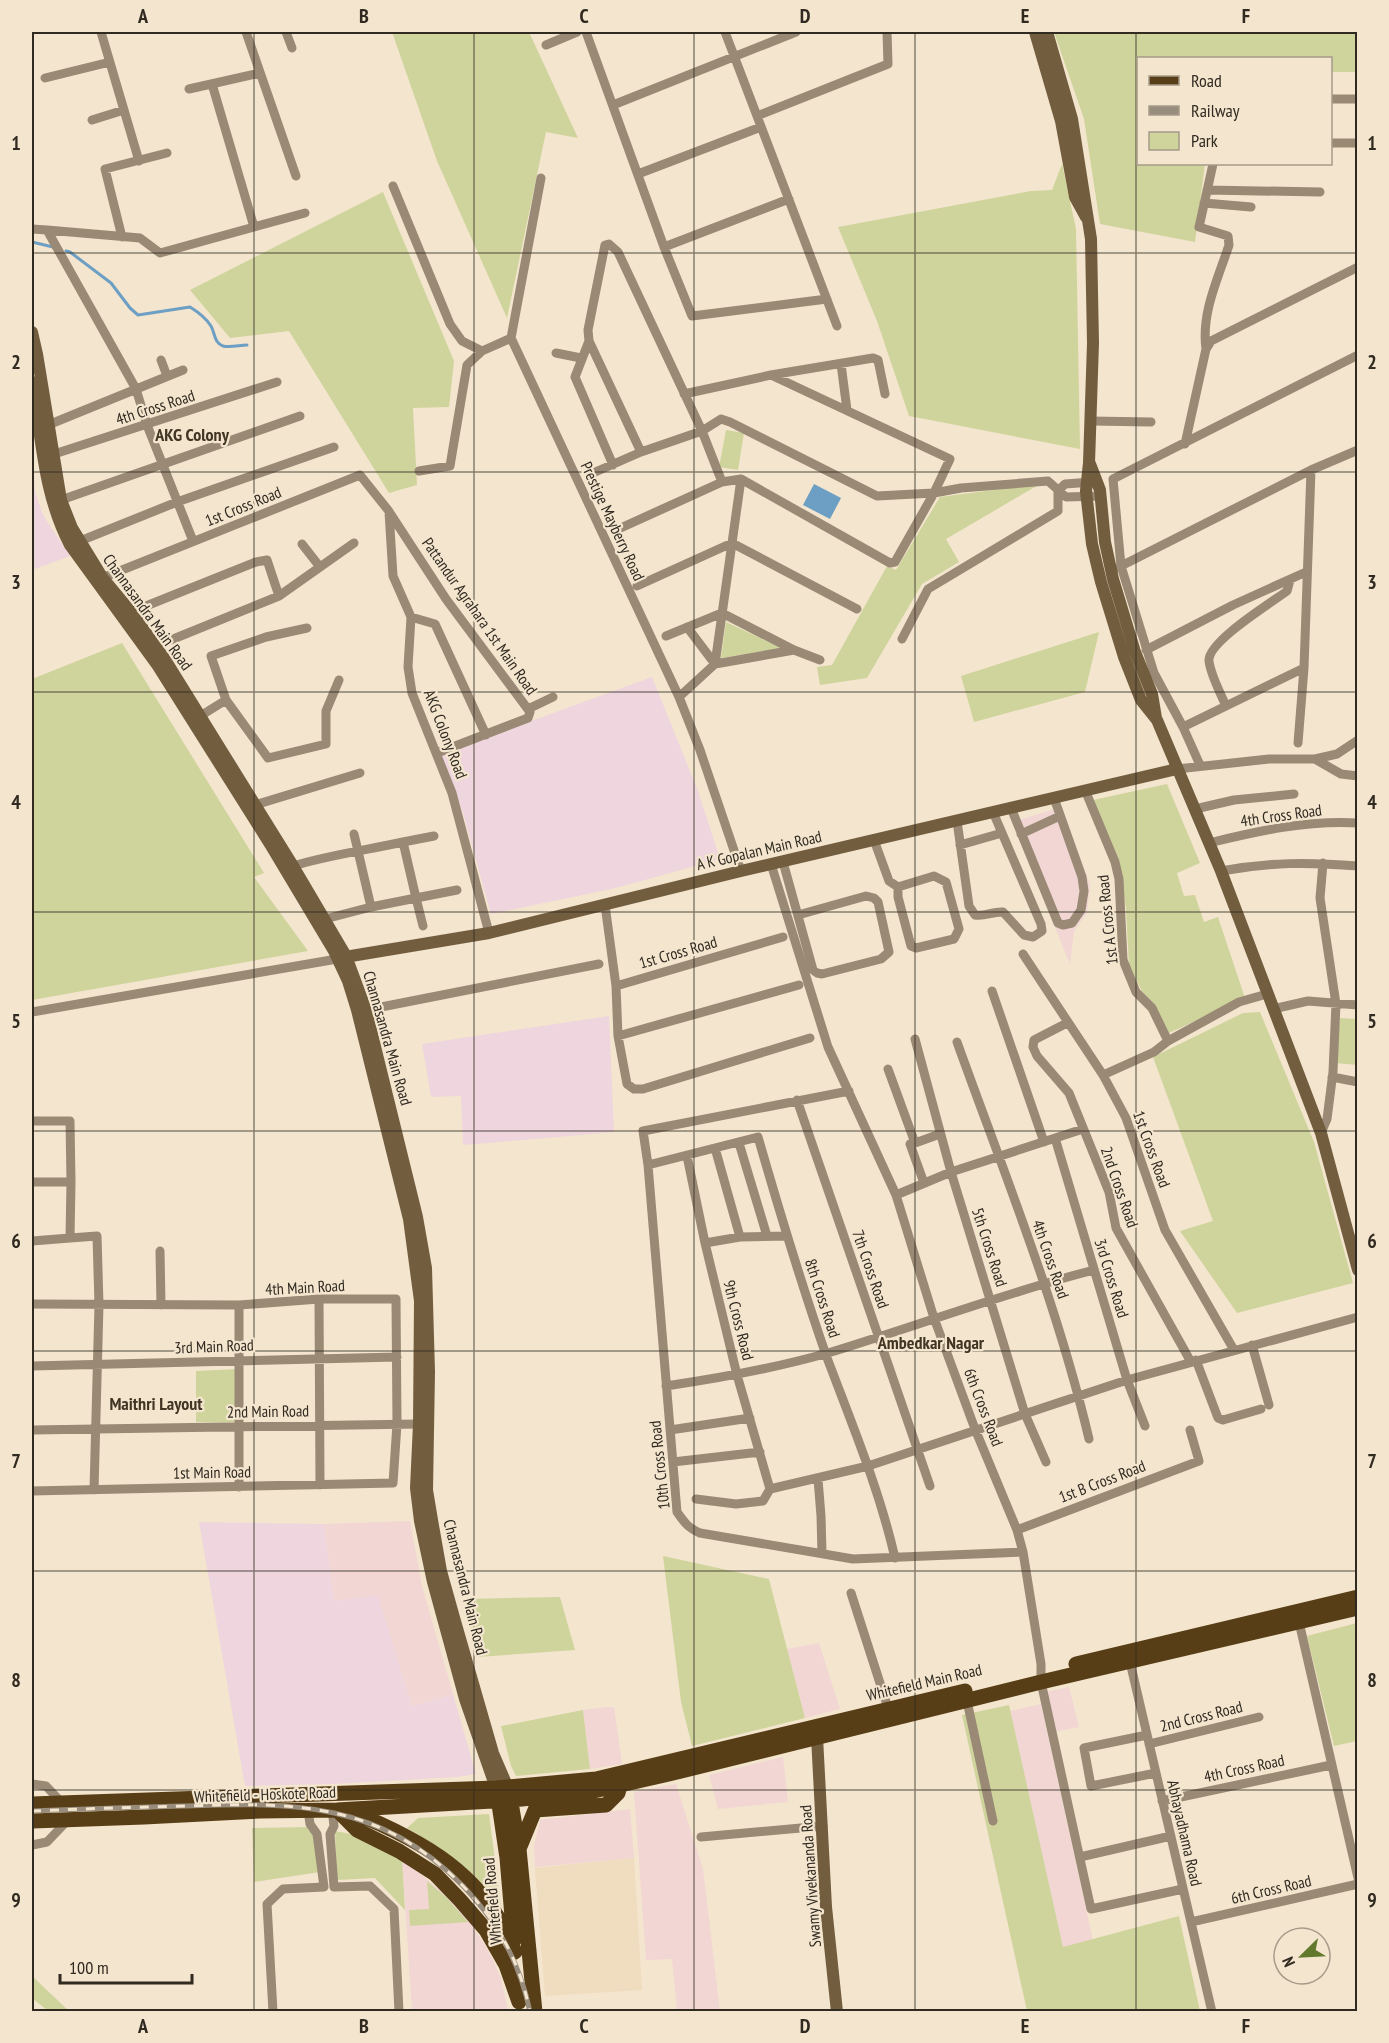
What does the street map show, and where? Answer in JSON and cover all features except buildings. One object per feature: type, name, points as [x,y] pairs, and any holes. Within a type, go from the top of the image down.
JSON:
[{"type":"main road","points":[[1035,32],[1061,121],[1075,197],[1088,220]]},
{"type":"main road","points":[[1047,32],[1072,119],[1091,239],[1093,332],[1089,463],[1093,482],[1101,496],[1110,570],[1152,694],[1156,720],[1221,871],[1321,1133],[1358,1270]]},
{"type":"main road","name":"Channasandra Main Road","points":[[32,332],[48,425],[52,504],[74,544],[158,666],[197,718],[293,866],[325,919],[366,1010],[417,1217],[426,1268],[419,1424],[422,1489],[444,1581],[503,1794]]},
{"type":"main road","name":"Channasandra Main Road","points":[[32,382],[48,456],[74,544]]},
{"type":"main road","points":[[1093,482],[1087,496],[1092,544],[1110,570]]},
{"type":"main road","name":"Channasandra Main Road","points":[[99,579],[131,612],[156,646],[319,926],[341,957],[357,1010],[409,1219],[424,1319],[422,1489]]},
{"type":"main road","name":"A K Gopalan Main Road","points":[[341,957],[489,933],[741,871],[1178,769]]},
{"type":"main road","name":"Whitefield Main Road","points":[[503,1794],[585,1793],[620,1786],[967,1701],[1041,1677],[1358,1597]]},
{"type":"main road","name":"Whitefield Main Road","points":[[503,1794],[596,1779],[888,1708],[1041,1677],[1130,1662],[1358,1608]]},
{"type":"main road","points":[[745,1751],[796,1738],[811,1739]]},
{"type":"main road","name":"Swamy Vivekananda Road","points":[[811,1739],[823,1826],[826,1907],[837,2012]]},
{"type":"main road","points":[[519,1849],[535,1810],[606,1805],[618,1793],[620,1786]]},
{"type":"main road","name":"Whitefield - Hoskote Road","points":[[32,1804],[503,1794]]},
{"type":"main road","name":"Whitefield - Hoskote Road","points":[[32,1821],[338,1809],[503,1794]]},
{"type":"main road","name":"Whitefield Road","points":[[503,1794],[519,1849],[535,2012]]},
{"type":"main road","name":"Whitefield Road","points":[[503,1794],[519,2007]]},
{"type":"main road","points":[[338,1809],[397,1831],[453,1865],[481,1895],[499,1919],[515,1952]]},
{"type":"main road","points":[[338,1809],[357,1830],[399,1851],[435,1874],[460,1900],[486,1930],[506,1965],[519,2007]]},
{"type":"street","points":[[101,32],[139,161]]},
{"type":"street","points":[[246,32],[296,176]]},
{"type":"street","points":[[286,32],[291,48]]},
{"type":"street","points":[[546,45],[577,32]]},
{"type":"street","points":[[586,32],[664,247],[692,316],[827,299]]},
{"type":"street","points":[[725,32],[837,326]]},
{"type":"street","points":[[613,105],[796,32]]},
{"type":"street","points":[[757,116],[888,64],[887,32]]},
{"type":"street","points":[[45,78],[110,62]]},
{"type":"street","points":[[189,90],[260,73]]},
{"type":"street","points":[[212,84],[254,227]]},
{"type":"street","points":[[1332,99],[1358,99]]},
{"type":"street","points":[[92,120],[124,110]]},
{"type":"street","points":[[638,174],[761,127]]},
{"type":"street","points":[[1332,143],[1358,143]]},
{"type":"street","points":[[122,237],[105,169],[167,153]]},
{"type":"street","points":[[1185,444],[1206,349],[1204,333],[1209,305],[1230,245],[1228,236],[1199,227],[1213,165]]},
{"type":"street","points":[[419,471],[450,466],[467,364],[482,351],[511,338],[541,178]]},
{"type":"street","points":[[393,186],[450,324],[462,341],[482,351]]},
{"type":"street","points":[[1207,190],[1320,192]]},
{"type":"street","points":[[664,247],[789,199]]},
{"type":"street","points":[[1204,204],[1251,207]]},
{"type":"street","points":[[32,229],[140,238],[160,254],[305,213]]},
{"type":"street","points":[[47,230],[136,389],[147,426],[193,542]]},
{"type":"street","points":[[641,452],[589,341],[588,330],[605,245],[609,244],[618,252],[702,431],[722,482]]},
{"type":"street","points":[[1206,349],[1216,338],[1358,267]]},
{"type":"street","name":"Prestige Mayberry Road","points":[[511,338],[679,698],[700,750],[741,871]]},
{"type":"street","points":[[589,341],[576,376],[613,465]]},
{"type":"street","points":[[555,353],[582,358]]},
{"type":"street","points":[[1200,765],[1154,673],[1110,570],[1113,479],[1358,355]]},
{"type":"street","points":[[684,394],[771,375],[876,359],[885,394]]},
{"type":"street","points":[[161,360],[167,376]]},
{"type":"street","points":[[841,364],[848,410]]},
{"type":"street","points":[[48,425],[183,370]]},
{"type":"street","points":[[614,531],[722,482],[741,478],[891,563],[895,562],[934,493],[950,459],[771,375]]},
{"type":"street","name":"4th Cross Road","points":[[48,456],[147,426],[277,382]]},
{"type":"street","points":[[60,500],[300,416]]},
{"type":"street","points":[[592,473],[641,452],[702,431],[721,419],[877,496],[934,493],[962,488],[1048,481],[1066,497],[1101,496]]},
{"type":"street","points":[[1090,421],[1150,422]]},
{"type":"street","points":[[74,544],[177,502],[334,447]]},
{"type":"street","points":[[1110,570],[1311,470],[1358,450]]},
{"type":"street","points":[[1298,743],[1304,668],[1311,470]]},
{"type":"street","name":"1st Cross Road","points":[[99,579],[360,475],[388,510]]},
{"type":"street","points":[[715,664],[741,478]]},
{"type":"street","points":[[902,639],[928,589],[1058,511],[1058,491],[1065,484],[1093,482]]},
{"type":"street","name":"AKG Colony Road","points":[[388,510],[393,576],[411,617],[408,667],[412,693],[452,793],[489,933]]},
{"type":"street","name":"Pattandur Agrahara 1st Main Road","points":[[388,510],[446,599],[530,712],[528,718],[437,753]]},
{"type":"street","points":[[156,646],[279,596],[354,543]]},
{"type":"street","points":[[637,586],[732,543]]},
{"type":"street","points":[[732,543],[857,609]]},
{"type":"street","points":[[302,544],[320,567]]},
{"type":"street","points":[[131,612],[256,562],[267,560],[279,596]]},
{"type":"street","points":[[1146,650],[1233,605],[1306,572]]},
{"type":"street","points":[[1226,706],[1209,660],[1212,649],[1223,637],[1287,591],[1290,580]]},
{"type":"street","points":[[666,636],[722,613],[794,650],[820,660]]},
{"type":"street","points":[[411,617],[435,624],[486,735]]},
{"type":"street","points":[[307,627],[266,637],[211,656],[226,700],[268,758],[326,744],[326,711],[339,680]]},
{"type":"street","points":[[687,627],[715,664]]},
{"type":"street","points":[[679,698],[715,664],[794,650]]},
{"type":"street","points":[[1183,727],[1304,668]]},
{"type":"street","points":[[528,709],[553,697]]},
{"type":"street","points":[[197,718],[226,700]]},
{"type":"street","points":[[1178,769],[1269,759],[1315,759],[1337,754],[1358,740]]},
{"type":"street","points":[[1336,741],[1337,754]]},
{"type":"street","points":[[1315,759],[1341,774],[1358,776]]},
{"type":"street","points":[[255,805],[360,773]]},
{"type":"street","name":"1st A Cross Road","points":[[1085,790],[1115,862],[1119,879],[1123,960],[1136,992],[1152,1008],[1168,1041]]},
{"type":"street","points":[[1195,809],[1233,800],[1294,794]]},
{"type":"street","points":[[1011,808],[1058,923],[1063,925],[1072,923],[1081,910],[1084,891],[1082,877],[1054,798]]},
{"type":"street","points":[[957,821],[969,906],[975,915],[981,916],[993,911],[1003,912],[1024,935],[1033,937],[1042,931],[1041,924],[993,812]]},
{"type":"street","points":[[1022,834],[1060,816]]},
{"type":"street","name":"4th Cross Road","points":[[1209,843],[1274,828],[1334,822],[1358,824]]},
{"type":"street","points":[[960,845],[1002,833]]},
{"type":"street","points":[[354,834],[371,907]]},
{"type":"street","points":[[293,866],[434,836]]},
{"type":"street","points":[[874,840],[889,881],[898,887]]},
{"type":"street","points":[[403,842],[423,926]]},
{"type":"street","points":[[777,863],[798,915],[813,970],[816,973],[822,974],[881,959],[889,952],[878,902],[874,898],[866,896],[798,915]]},
{"type":"street","name":"6th Cross Road","points":[[777,863],[828,1047],[896,1195],[934,1318],[975,1430],[1017,1530],[1023,1552],[1041,1664],[1041,1677],[1091,1909],[1183,1889]]},
{"type":"street","points":[[1221,871],[1270,863],[1323,863],[1358,866]]},
{"type":"street","points":[[1321,1133],[1327,1119],[1332,1077],[1336,1004],[1320,898],[1323,863]]},
{"type":"street","points":[[934,876],[946,882],[959,929],[954,939],[916,948],[911,946],[898,897],[898,887],[934,876]]},
{"type":"street","points":[[325,919],[371,907],[457,890]]},
{"type":"street","points":[[604,905],[616,986],[618,1036],[627,1084],[634,1089],[643,1089],[810,1038]]},
{"type":"street","name":"1st Cross Road","points":[[616,986],[783,937]]},
{"type":"street","name":"1st Cross Road","points":[[1023,954],[1103,1075],[1126,1118],[1164,1230],[1234,1350]]},
{"type":"street","points":[[32,1012],[341,957]]},
{"type":"street","points":[[366,1010],[599,964]]},
{"type":"street","points":[[618,1036],[799,985]]},
{"type":"street","points":[[992,991],[1044,1142]]},
{"type":"street","points":[[1103,1075],[1154,1052],[1168,1041],[1239,1002],[1267,994]]},
{"type":"street","points":[[1273,1009],[1308,1001],[1358,1005]]},
{"type":"street","name":"2nd Cross Road","points":[[1067,1023],[1034,1040],[1033,1047],[1037,1056],[1069,1093],[1109,1192],[1116,1228],[1194,1361],[1218,1418],[1223,1420],[1265,1407],[1252,1345]]},
{"type":"street","name":"5th Cross Road","points":[[915,1039],[951,1172],[1025,1414],[1046,1462]]},
{"type":"street","name":"4th Cross Road","points":[[957,1042],[1044,1283],[1079,1396],[1089,1439]]},
{"type":"street","points":[[888,1069],[915,1143]]},
{"type":"street","points":[[1332,1077],[1358,1082]]},
{"type":"street","points":[[797,1100],[849,1091]]},
{"type":"street","name":"10th Cross Road","points":[[797,1100],[643,1131],[648,1165],[677,1512],[690,1528],[700,1533],[853,1559],[1023,1552]]},
{"type":"street","name":"7th Cross Road","points":[[797,1100],[930,1486]]},
{"type":"street","points":[[32,1121],[70,1121],[70,1238]]},
{"type":"street","points":[[896,1195],[951,1172],[1083,1129]]},
{"type":"street","points":[[924,1184],[910,1144],[940,1134]]},
{"type":"street","name":"8th Cross Road","points":[[739,1143],[758,1137],[787,1236],[826,1353],[887,1523],[895,1558]]},
{"type":"street","name":"3rd Cross Road","points":[[1055,1138],[1127,1380],[1145,1426]]},
{"type":"street","points":[[648,1165],[739,1143],[767,1236]]},
{"type":"street","points":[[715,1149],[740,1237]]},
{"type":"street","name":"9th Cross Road","points":[[687,1156],[705,1243],[737,1375],[770,1489]]},
{"type":"street","points":[[32,1182],[71,1182]]},
{"type":"street","points":[[32,1240],[97,1236],[99,1305],[94,1490]]},
{"type":"street","points":[[705,1243],[740,1237],[787,1236]]},
{"type":"street","points":[[160,1251],[161,1305]]},
{"type":"street","points":[[666,1386],[737,1375],[826,1353],[1094,1269]]},
{"type":"street","points":[[319,1299],[320,1485]]},
{"type":"street","name":"4th Main Road","points":[[32,1304],[239,1305],[319,1299],[396,1299],[400,1424],[393,1484]]},
{"type":"street","points":[[239,1305],[239,1487]]},
{"type":"street","points":[[696,1498],[747,1504],[763,1501],[770,1489],[868,1466],[1127,1380],[1358,1317]]},
{"type":"street","name":"3rd Main Road","points":[[32,1366],[397,1357]]},
{"type":"street","points":[[670,1430],[750,1419]]},
{"type":"street","name":"2nd Main Road","points":[[32,1430],[419,1424]]},
{"type":"street","name":"1st B Cross Road","points":[[1017,1530],[1199,1461],[1190,1430]]},
{"type":"street","points":[[673,1461],[760,1452]]},
{"type":"street","points":[[818,1479],[822,1553]]},
{"type":"street","name":"1st Main Road","points":[[32,1491],[393,1484]]},
{"type":"street","points":[[851,1593],[888,1708]]},
{"type":"street","points":[[1299,1622],[1358,1878]]},
{"type":"street","name":"Abhayadhama Road","points":[[1130,1662],[1212,2012]]},
{"type":"street","points":[[967,1701],[993,1821]]},
{"type":"street","name":"2nd Cross Road","points":[[1156,1773],[1091,1786],[1084,1748],[1148,1740],[1259,1718]]},
{"type":"street","name":"4th Cross Road","points":[[1162,1801],[1331,1765]]},
{"type":"street","points":[[32,1784],[46,1786],[63,1804]]},
{"type":"street","points":[[329,1887],[330,1834],[338,1809]]},
{"type":"street","points":[[308,1810],[310,1824],[317,1834],[329,1887]]},
{"type":"street","points":[[32,1845],[47,1842],[68,1820]]},
{"type":"street","points":[[701,1837],[823,1826]]},
{"type":"street","points":[[317,1834],[330,1834]]},
{"type":"street","points":[[1080,1857],[1171,1836]]},
{"type":"street","name":"6th Cross Road","points":[[1191,1922],[1358,1884]]},
{"type":"street","points":[[273,2012],[267,1904],[283,1889],[370,1886],[394,1909],[399,2012]]},
{"type":"shaded area","points":[[32,450],[35,492],[43,515],[70,556],[32,570]]},
{"type":"shaded area","points":[[652,677],[698,791],[720,859],[616,888],[491,914],[463,813],[441,754]]},
{"type":"shaded area","points":[[1062,807],[1090,885],[1087,913],[1074,931],[1070,964],[1012,822]]},
{"type":"shaded area","points":[[609,1016],[614,1132],[463,1145],[461,1096],[431,1097],[422,1044]]},
{"type":"shaded area","points":[[410,1521],[422,1586],[453,1694],[412,1706],[378,1596],[334,1601],[324,1524]]},
{"type":"shaded area","points":[[199,1522],[324,1524],[334,1601],[378,1595],[412,1706],[453,1694],[476,1774],[333,1784],[245,1786]]},
{"type":"shaded area","points":[[819,1643],[840,1709],[805,1718],[787,1649]]},
{"type":"shaded area","points":[[1069,1687],[1079,1727],[1055,1732],[1046,1692]]},
{"type":"shaded area","points":[[1041,1704],[1093,1941],[1063,1947],[1010,1711]]},
{"type":"shaded area","points":[[614,1707],[622,1764],[590,1769],[583,1710]]},
{"type":"shaded area","points":[[783,1757],[788,1802],[718,1809],[709,1775]]},
{"type":"shaded area","points":[[676,1784],[703,1869],[720,2011],[677,2011],[672,1959],[646,1960],[634,1792]]},
{"type":"shaded area","points":[[630,1809],[634,1858],[535,1867],[534,1846],[540,1820]]},
{"type":"shaded area","points":[[634,1858],[642,1990],[545,1996],[535,1868]]},
{"type":"shaded area","points":[[402,1859],[450,1898],[469,1921],[488,1950],[501,1978],[508,2011],[412,2011]]},
{"type":"green space","points":[[392,32],[529,32],[578,138],[546,132],[507,318],[437,161]]},
{"type":"green space","points":[[1054,32],[1357,32],[1357,72],[1332,72],[1332,57],[1137,57],[1137,165],[1205,165],[1195,242],[1100,224],[1084,119]]},
{"type":"green space","points":[[1062,164],[1076,229],[1080,449],[909,416],[877,321],[838,227],[1031,191],[1052,190]]},
{"type":"green space","points":[[383,192],[454,361],[449,407],[413,408],[417,485],[389,493],[289,331],[230,338],[190,290]]},
{"type":"green space","points":[[726,430],[744,433],[738,470],[719,467]]},
{"type":"green space","points":[[1040,484],[946,539],[959,562],[922,584],[867,678],[820,685],[817,667],[832,665],[887,566],[896,570],[940,497]]},
{"type":"green space","points":[[726,622],[782,648],[721,658]]},
{"type":"green space","points":[[1099,632],[1085,692],[974,722],[961,676]]},
{"type":"green space","points":[[122,643],[264,873],[254,877],[308,951],[32,1000],[32,679]]},
{"type":"green space","points":[[1167,784],[1200,863],[1177,873],[1184,896],[1195,895],[1204,922],[1218,917],[1245,998],[1169,1033],[1156,1007],[1142,991],[1129,966],[1126,909],[1119,861],[1093,800]]},
{"type":"green space","points":[[1260,1012],[1314,1142],[1353,1283],[1237,1313],[1180,1231],[1213,1221],[1153,1057],[1243,1013]]},
{"type":"green space","points":[[1340,1018],[1357,1019],[1357,1065],[1336,1063]]},
{"type":"green space","points":[[238,1369],[237,1422],[196,1422],[196,1371]]},
{"type":"green space","points":[[663,1556],[769,1579],[805,1718],[692,1746],[681,1702]]},
{"type":"green space","points":[[560,1597],[575,1650],[478,1657],[464,1599]]},
{"type":"green space","points":[[1357,1623],[1357,1741],[1334,1746],[1307,1636]]},
{"type":"green space","points":[[1009,1705],[1063,1947],[1179,1916],[1200,2011],[1027,2011],[962,1715]]},
{"type":"green space","points":[[583,1710],[590,1769],[516,1776],[511,1766],[501,1726]]},
{"type":"green space","points":[[489,1814],[502,1913],[447,1856],[407,1828],[418,1818]]},
{"type":"green space","points":[[309,1827],[317,1839],[320,1872],[254,1882],[252,1828]]},
{"type":"green space","points":[[335,1831],[351,1834],[402,1859],[405,1910],[375,1878],[337,1880]]},
{"type":"green space","points":[[427,1881],[446,1897],[468,1922],[410,1926],[409,1910],[429,1909]]},
{"type":"green space","points":[[32,1976],[69,2011],[48,2011],[32,1998]]},
{"type":"water","points":[[814,484],[841,498],[830,519],[803,505]]},
{"type":"waterway","points":[[32,242],[53,247]]},
{"type":"waterway","points":[[66,251],[111,283],[138,315],[190,307],[209,323],[220,345],[229,347],[247,345]]},
{"type":"railway","points":[[32,1811],[264,1805],[300,1807],[334,1813],[368,1823],[400,1838],[432,1858],[476,1900],[497,1929],[514,1960],[530,2012]]},
{"type":"district","name":"AKG Colony","points":[[192,435]]},
{"type":"district","name":"Ambedkar Nagar","points":[[931,1343]]},
{"type":"district","name":"Maithri Layout","points":[[156,1404]]}]
